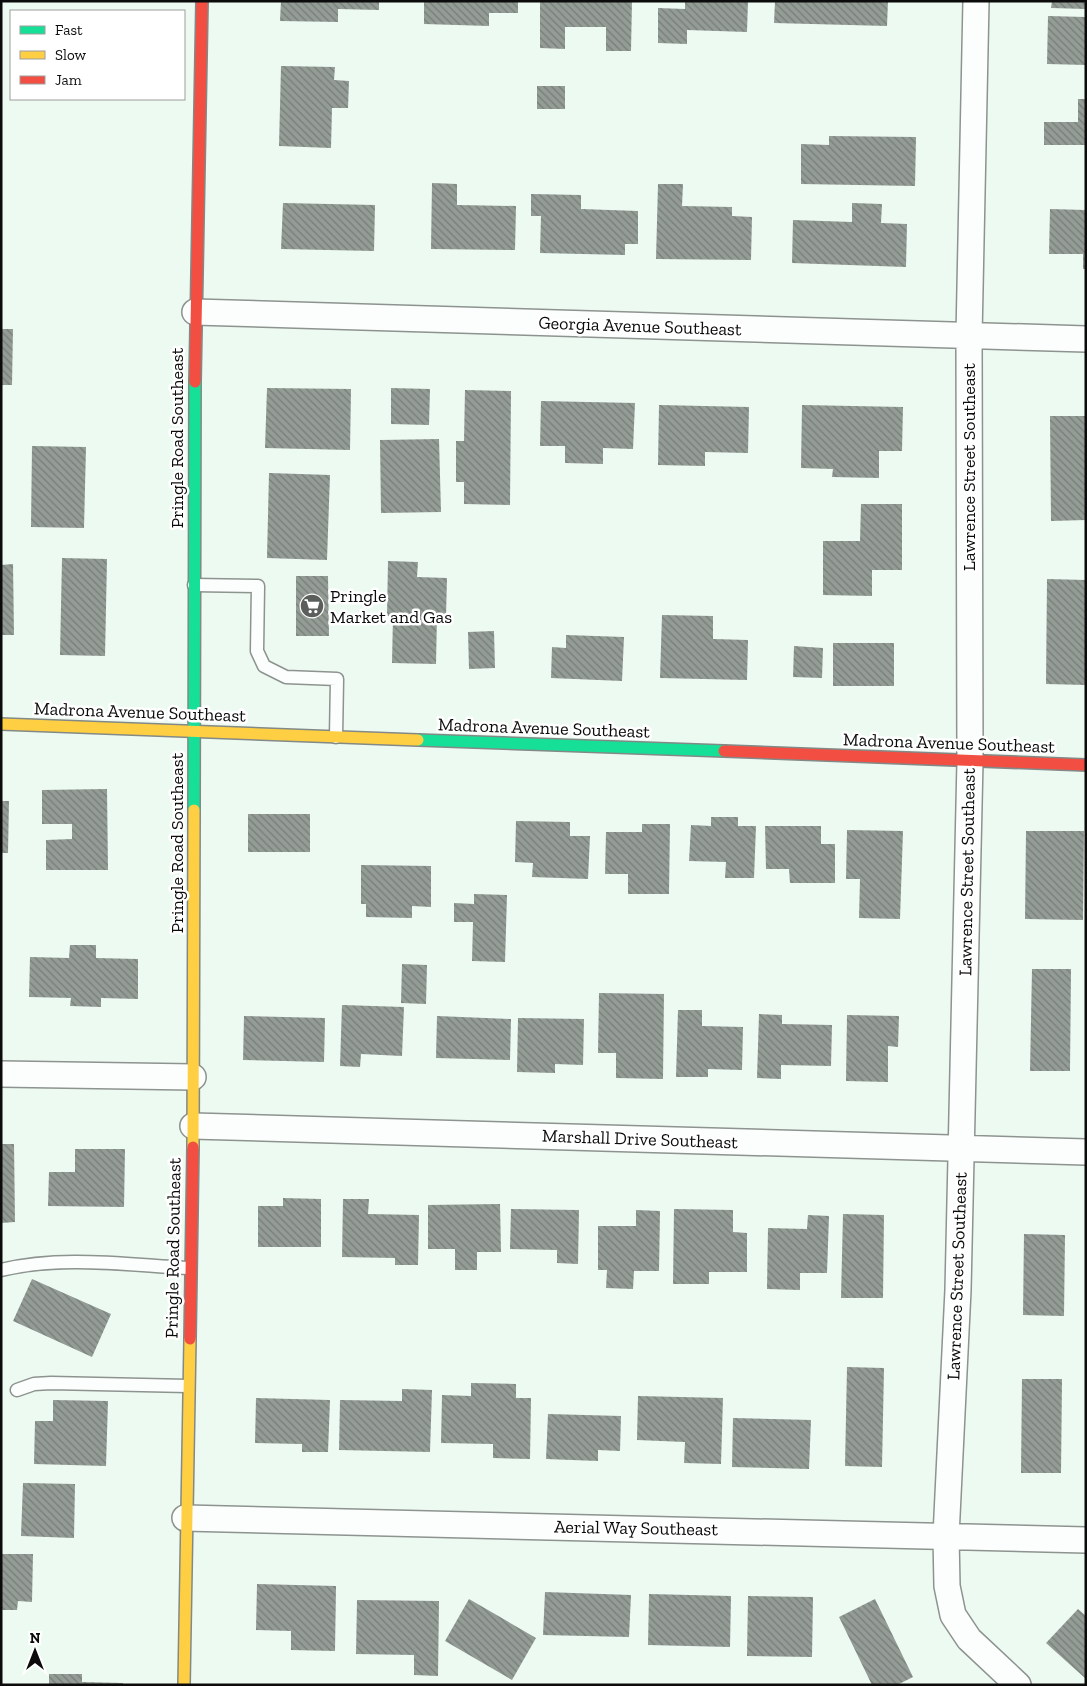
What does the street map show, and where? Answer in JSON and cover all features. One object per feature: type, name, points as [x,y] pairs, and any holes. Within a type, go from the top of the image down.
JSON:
[{"type":"main road","name":"Pringle Road Southeast","points":[[184,1685],[185,1518],[193,1126],[195,312],[202,1]]},
{"type":"main road","name":"Madrona Avenue Southeast","points":[[1,724],[1086,765]]},
{"type":"street","name":"Lawrence Street Southeast","points":[[976,1],[969,336],[970,761],[958,1290],[946,1536],[947,1586],[953,1615],[969,1639],[1018,1685]]},
{"type":"street","name":"Georgia Avenue Southeast","points":[[195,312],[1086,339]]},
{"type":"street","points":[[1,1074],[193,1077]]},
{"type":"street","name":"Marshall Drive Southeast","points":[[193,1126],[1086,1152]]},
{"type":"street","name":"Aerial Way Southeast","points":[[185,1518],[1086,1540]]},
{"type":"lane","points":[[194,586],[258,586],[257,651],[264,666],[286,677],[337,679],[336,737]]},
{"type":"lane","points":[[1,1270],[39,1263],[86,1263],[190,1268]]},
{"type":"lane","points":[[17,1390],[34,1384],[51,1383],[188,1386]]},
{"type":"building","points":[[281,1],[379,1],[379,10],[338,9],[338,22],[280,21]]},
{"type":"building","points":[[424,1],[518,1],[518,13],[489,13],[489,26],[424,24]]},
{"type":"building","points":[[540,1],[632,1],[631,51],[606,51],[606,27],[565,27],[565,49],[540,48]]},
{"type":"building","points":[[685,1],[748,1],[747,32],[687,30],[687,44],[658,43],[658,8],[685,9]]},
{"type":"building","points":[[775,1],[888,1],[887,26],[774,23]]},
{"type":"building","points":[[1052,1],[1086,1],[1086,9],[1051,8]]},
{"type":"building","points":[[1048,16],[1086,17],[1086,65],[1047,64]]},
{"type":"building","points":[[281,66],[335,67],[334,80],[349,81],[348,108],[332,108],[331,148],[279,146]]},
{"type":"building","points":[[537,86],[565,86],[565,109],[537,109]]},
{"type":"building","points":[[1078,99],[1086,99],[1086,145],[1044,145],[1044,122],[1078,122]]},
{"type":"building","points":[[829,136],[916,137],[915,186],[801,184],[801,144],[829,145]]},
{"type":"building","points":[[432,183],[457,184],[457,205],[516,206],[515,250],[431,249]]},
{"type":"building","points":[[658,184],[683,184],[682,206],[732,207],[732,216],[752,217],[751,260],[656,259]]},
{"type":"building","points":[[531,194],[581,195],[581,209],[638,211],[638,244],[625,244],[625,255],[540,253],[541,216],[531,216]]},
{"type":"building","points":[[283,203],[375,205],[374,251],[281,249]]},
{"type":"building","points":[[852,203],[882,204],[881,223],[907,224],[906,267],[792,263],[793,220],[852,222]]},
{"type":"building","points":[[1050,209],[1086,210],[1086,269],[1083,269],[1083,254],[1049,254]]},
{"type":"building","points":[[1,329],[13,329],[12,385],[1,385]]},
{"type":"building","points":[[267,388],[351,389],[350,450],[265,448]]},
{"type":"building","points":[[391,388],[430,389],[429,425],[391,424]]},
{"type":"building","points":[[465,390],[511,391],[510,505],[464,504],[464,482],[456,482],[456,441],[464,441]]},
{"type":"building","points":[[541,401],[635,403],[633,449],[603,448],[603,464],[565,463],[565,446],[540,446]]},
{"type":"building","points":[[659,405],[749,407],[748,453],[705,452],[705,466],[658,465]]},
{"type":"building","points":[[802,405],[903,407],[902,451],[879,451],[879,478],[832,477],[833,469],[801,468]]},
{"type":"building","points":[[1050,416],[1086,416],[1086,520],[1051,521]]},
{"type":"building","points":[[439,439],[441,512],[381,513],[380,440]]},
{"type":"building","points":[[32,446],[86,447],[84,528],[31,527]]},
{"type":"building","points":[[269,473],[330,475],[327,560],[267,558]]},
{"type":"building","points":[[861,504],[902,504],[902,570],[872,570],[872,596],[823,595],[823,541],[860,541]]},
{"type":"building","points":[[62,558],[107,559],[105,656],[60,655]]},
{"type":"building","points":[[388,561],[418,562],[417,577],[447,578],[446,616],[437,615],[436,664],[392,663],[393,616],[387,616]]},
{"type":"building","points":[[13,564],[14,635],[1,635],[1,565]]},
{"type":"building","name":"Pringle Market and Gas","points":[[296,576],[328,576],[329,636],[296,636]]},
{"type":"building","points":[[1047,579],[1086,580],[1086,685],[1046,684]]},
{"type":"building","points":[[662,615],[713,616],[713,639],[748,640],[747,680],[660,678]]},
{"type":"building","points":[[494,631],[495,668],[469,669],[468,632]]},
{"type":"building","points":[[566,635],[624,637],[622,681],[551,678],[552,647],[566,648]]},
{"type":"building","points":[[833,643],[894,643],[894,686],[833,686]]},
{"type":"building","points":[[794,646],[823,648],[822,678],[793,677]]},
{"type":"building","points":[[107,789],[108,870],[46,870],[46,840],[72,839],[72,824],[42,824],[42,790]]},
{"type":"building","points":[[1,801],[9,801],[8,853],[1,853]]},
{"type":"building","points":[[248,814],[310,814],[310,852],[248,852]]},
{"type":"building","points":[[711,817],[738,817],[738,826],[756,826],[754,878],[725,878],[726,862],[689,861],[691,825],[711,826]]},
{"type":"building","points":[[516,821],[570,822],[570,836],[590,836],[588,879],[532,877],[533,863],[515,862]]},
{"type":"building","points":[[642,824],[670,824],[669,894],[628,894],[628,874],[605,874],[606,832],[642,832]]},
{"type":"building","points":[[765,826],[821,826],[821,844],[835,844],[835,883],[790,883],[789,869],[766,869]]},
{"type":"building","points":[[847,830],[903,831],[900,919],[859,918],[860,879],[846,879]]},
{"type":"building","points":[[1026,831],[1084,831],[1083,920],[1025,919]]},
{"type":"building","points":[[361,865],[431,866],[431,907],[412,906],[412,918],[366,917],[366,904],[361,904]]},
{"type":"building","points":[[474,894],[507,895],[505,962],[472,961],[473,922],[454,922],[454,903],[474,904]]},
{"type":"building","points":[[70,945],[96,945],[96,958],[138,959],[138,999],[101,998],[101,1007],[70,1006],[71,998],[29,997],[30,957],[69,958]]},
{"type":"building","points":[[402,964],[427,965],[426,1004],[401,1003]]},
{"type":"building","points":[[1032,969],[1071,969],[1070,1071],[1030,1071]]},
{"type":"building","points":[[599,993],[664,994],[663,1079],[616,1078],[616,1053],[598,1053]]},
{"type":"building","points":[[342,1005],[404,1007],[402,1056],[361,1054],[360,1067],[340,1066]]},
{"type":"building","points":[[678,1010],[702,1010],[702,1026],[743,1027],[742,1070],[708,1069],[708,1077],[676,1077]]},
{"type":"building","points":[[759,1014],[782,1015],[782,1024],[832,1025],[831,1066],[781,1065],[781,1079],[757,1078]]},
{"type":"building","points":[[847,1015],[899,1016],[898,1047],[888,1046],[888,1082],[846,1081]]},
{"type":"building","points":[[244,1016],[325,1018],[324,1062],[243,1060]]},
{"type":"building","points":[[437,1016],[511,1019],[510,1060],[436,1058]]},
{"type":"building","points":[[518,1018],[584,1019],[583,1065],[555,1064],[555,1073],[517,1072]]},
{"type":"building","points":[[1,1144],[14,1144],[15,1222],[1,1223]]},
{"type":"building","points":[[75,1149],[125,1149],[124,1207],[48,1206],[49,1172],[75,1172]]},
{"type":"building","points":[[283,1198],[321,1199],[321,1247],[258,1247],[258,1206],[283,1206]]},
{"type":"building","points":[[343,1199],[369,1199],[368,1214],[419,1215],[418,1265],[395,1265],[395,1258],[342,1257]]},
{"type":"building","points":[[500,1204],[501,1252],[477,1252],[477,1270],[455,1270],[455,1249],[428,1249],[428,1205]]},
{"type":"building","points":[[511,1209],[579,1210],[578,1264],[557,1263],[557,1250],[510,1249]]},
{"type":"building","points":[[674,1209],[733,1210],[733,1232],[747,1233],[747,1272],[709,1272],[709,1284],[673,1284]]},
{"type":"building","points":[[636,1210],[660,1211],[659,1271],[634,1271],[633,1289],[606,1288],[607,1270],[598,1270],[598,1226],[636,1226]]},
{"type":"building","points":[[843,1214],[884,1215],[883,1298],[841,1298]]},
{"type":"building","points":[[808,1215],[829,1216],[827,1273],[800,1273],[800,1290],[767,1289],[768,1228],[807,1229]]},
{"type":"building","points":[[1024,1234],[1065,1235],[1064,1316],[1023,1315]]},
{"type":"building","points":[[32,1279],[111,1314],[92,1357],[13,1321]]},
{"type":"building","points":[[847,1367],[884,1368],[882,1467],[845,1466]]},
{"type":"building","points":[[1022,1379],[1062,1379],[1061,1473],[1021,1473]]},
{"type":"building","points":[[471,1383],[516,1384],[516,1398],[531,1398],[530,1459],[493,1458],[493,1444],[441,1443],[442,1395],[471,1396]]},
{"type":"building","points":[[402,1389],[432,1390],[430,1452],[339,1450],[340,1400],[402,1401]]},
{"type":"building","points":[[638,1396],[723,1398],[721,1464],[684,1463],[685,1442],[637,1440]]},
{"type":"building","points":[[256,1398],[330,1400],[328,1452],[302,1452],[302,1444],[255,1443]]},
{"type":"building","points":[[53,1400],[108,1401],[106,1466],[34,1464],[35,1421],[53,1421]]},
{"type":"building","points":[[548,1414],[621,1416],[620,1451],[598,1450],[598,1461],[546,1459]]},
{"type":"building","points":[[733,1418],[811,1420],[809,1469],[732,1467]]},
{"type":"building","points":[[23,1483],[75,1484],[74,1538],[21,1536]]},
{"type":"building","points":[[1,1554],[33,1554],[32,1602],[18,1601],[17,1610],[1,1610]]},
{"type":"building","points":[[257,1584],[336,1586],[335,1651],[291,1650],[291,1631],[256,1630]]},
{"type":"building","points":[[545,1592],[631,1595],[629,1637],[543,1635]]},
{"type":"building","points":[[649,1594],[731,1596],[730,1647],[648,1645]]},
{"type":"building","points":[[748,1596],[813,1597],[812,1657],[747,1656]]},
{"type":"building","points":[[469,1599],[536,1638],[512,1680],[445,1641]]},
{"type":"building","points":[[875,1599],[913,1677],[897,1685],[872,1685],[839,1617]]},
{"type":"building","points":[[357,1600],[439,1601],[438,1676],[414,1675],[414,1655],[356,1654]]},
{"type":"building","points":[[1078,1609],[1086,1616],[1086,1679],[1046,1643]]},
{"type":"building","points":[[49,1674],[82,1674],[82,1682],[123,1683],[123,1685],[49,1685]]},
{"type":"traffic: fast","points":[[194,810],[195,382]]},
{"type":"traffic: fast","points":[[418,740],[724,751]]},
{"type":"traffic: slow","points":[[1,724],[418,740]]},
{"type":"traffic: slow","points":[[193,1147],[194,810]]},
{"type":"traffic: slow","points":[[184,1685],[190,1339]]},
{"type":"traffic: jam","points":[[195,382],[202,1]]},
{"type":"traffic: jam","points":[[724,751],[1086,765]]},
{"type":"traffic: jam","points":[[190,1339],[193,1147]]},
{"type":"place","name":"Pringle Market and Gas","points":[[312,606]]}]
